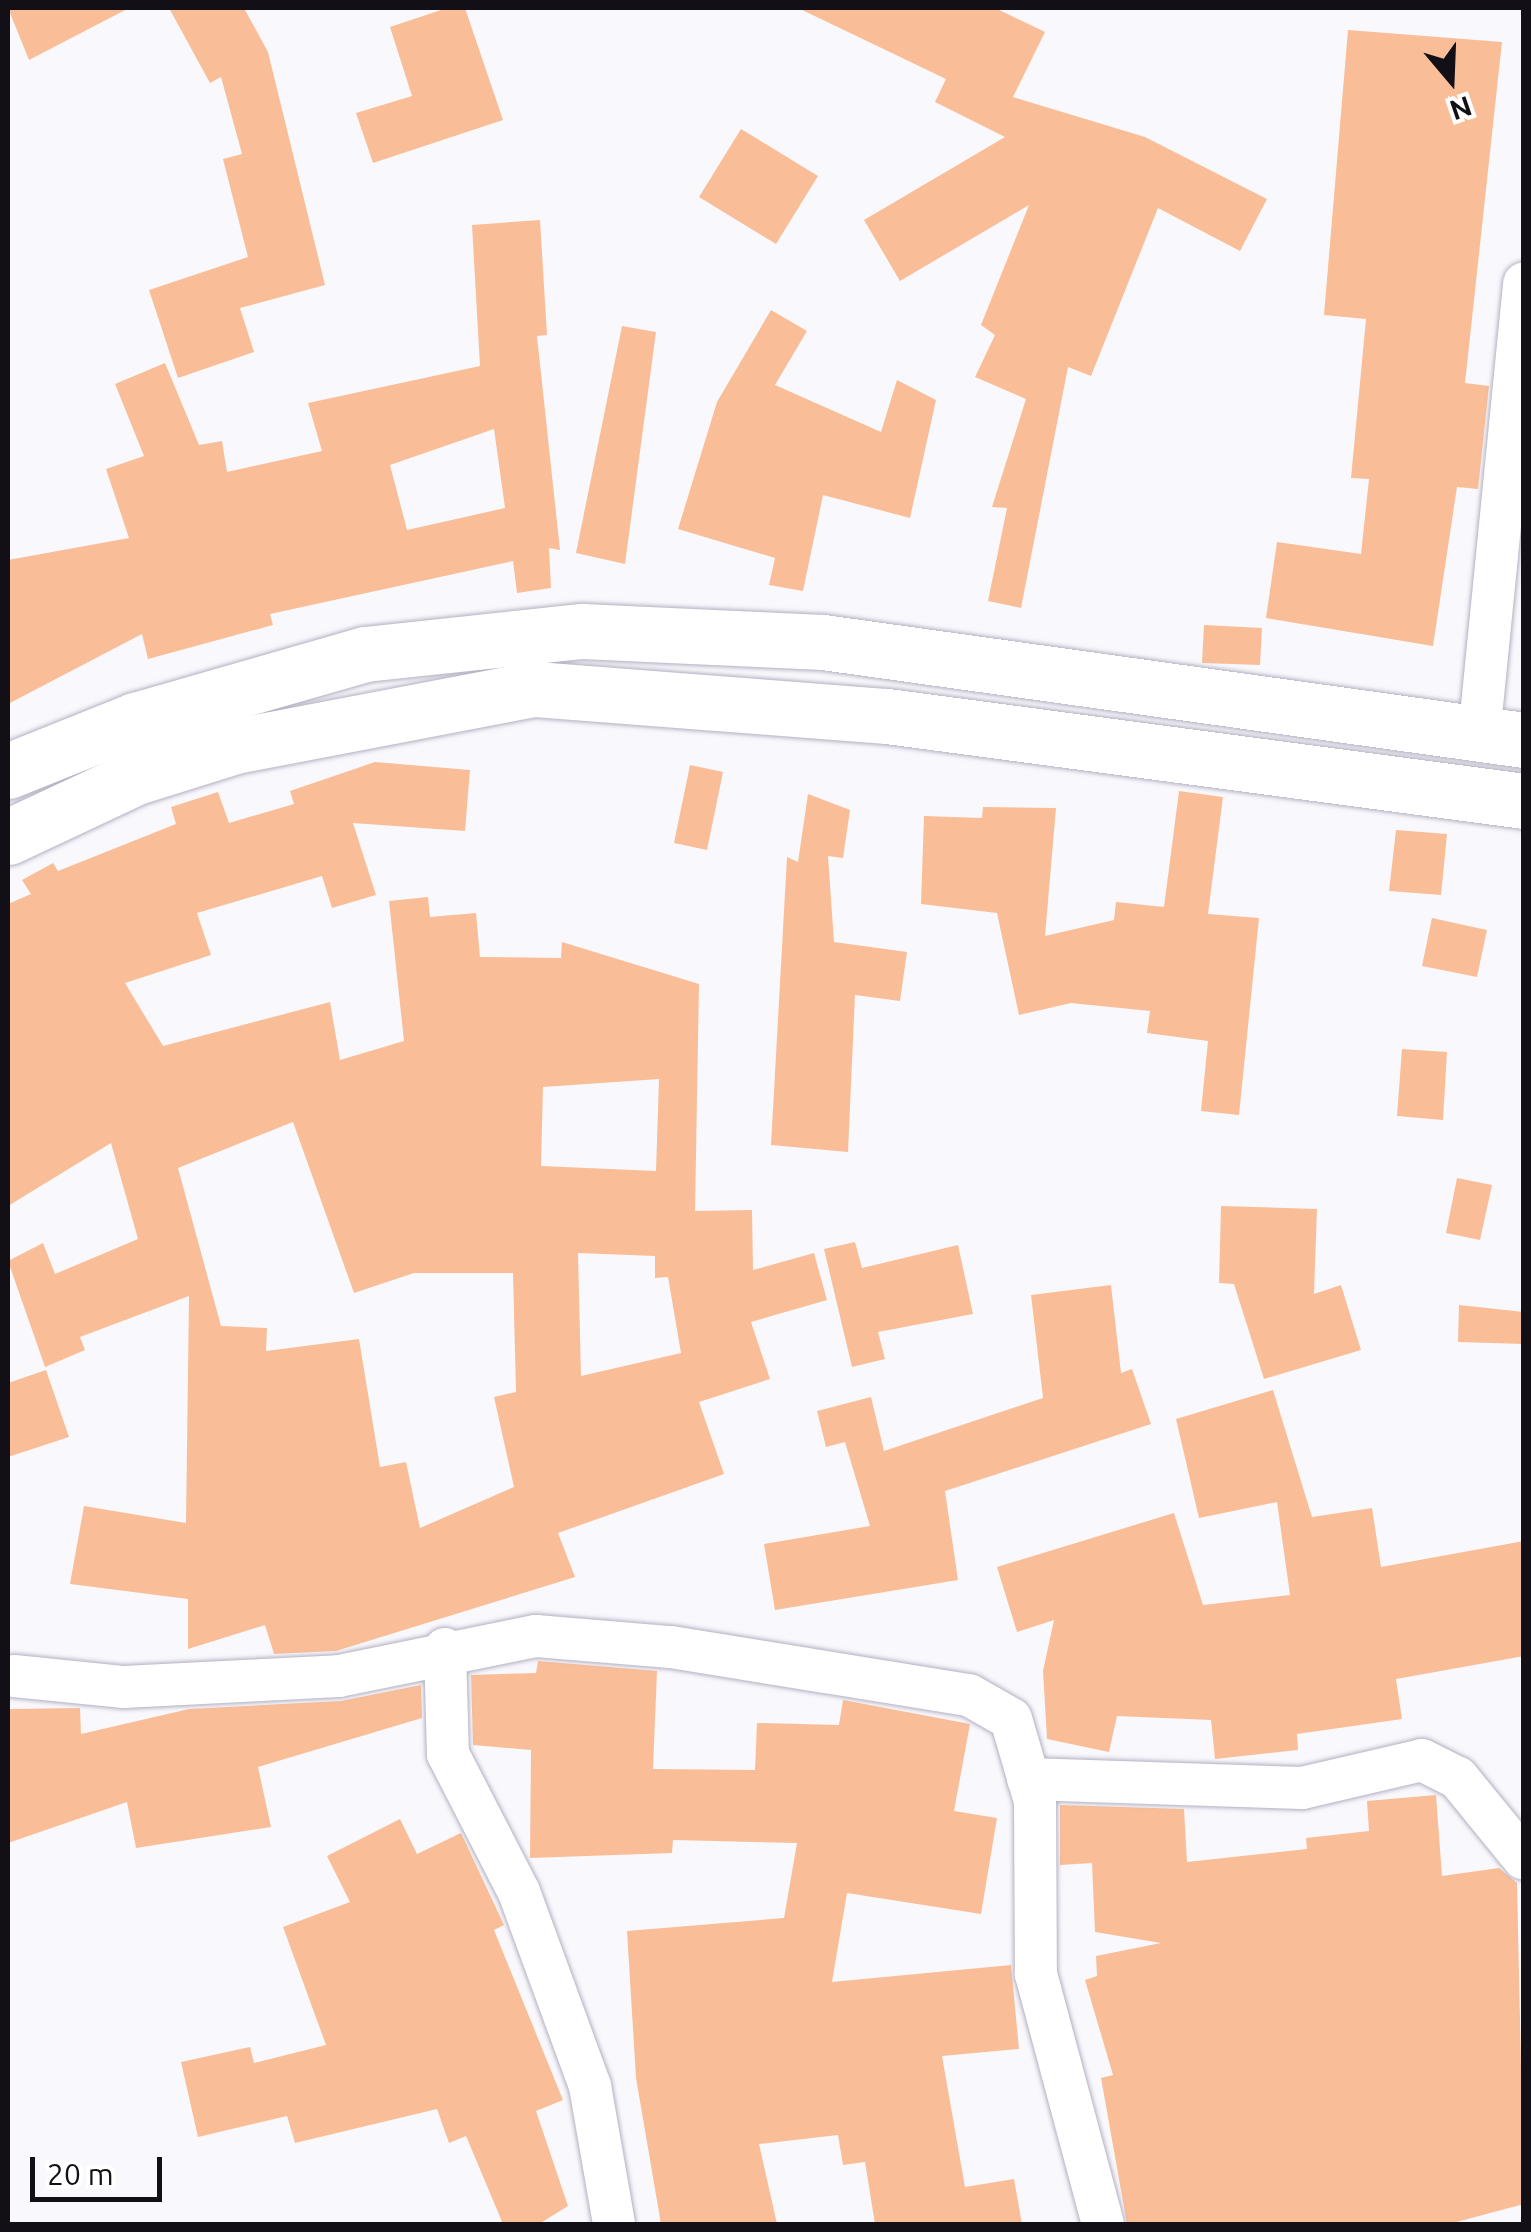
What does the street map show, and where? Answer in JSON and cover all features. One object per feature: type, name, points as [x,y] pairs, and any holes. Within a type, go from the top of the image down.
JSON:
[{"type":"main road","points":[[8,771],[135,720],[365,654],[582,631],[823,642],[1501,738]]},
{"type":"main road","points":[[8,837],[136,778],[234,746],[536,690],[888,716],[1524,801]]},
{"type":"street","points":[[1501,738],[1524,283]]},
{"type":"street","points":[[14,1676],[124,1686],[338,1676],[445,1649],[536,1636],[670,1646],[969,1695],[1011,1719],[1028,1779],[1036,1974],[1103,2224]]},
{"type":"street","points":[[445,1649],[448,1754],[519,1892],[590,2086],[614,2224]]},
{"type":"street","points":[[1028,1779],[1302,1788],[1422,1760],[1458,1778],[1524,1859]]},
{"type":"building","points":[[8,8],[129,8],[29,60]]},
{"type":"building","points":[[169,8],[244,8],[268,52],[325,285],[240,308],[254,352],[178,378],[149,290],[248,257],[223,159],[242,154],[221,77],[210,83]]},
{"type":"building","points":[[447,8],[465,8],[503,120],[373,163],[356,113],[412,96],[390,27]]},
{"type":"building","points":[[798,8],[995,8],[1045,32],[1013,97],[1145,137],[1267,199],[1240,251],[1158,208],[1091,376],[1068,367],[1021,608],[988,601],[1007,508],[992,507],[1026,399],[975,377],[995,335],[981,325],[1029,205],[900,281],[864,220],[1005,137],[935,102],[946,79]]},
{"type":"building","points":[[1348,30],[1502,42],[1465,383],[1489,386],[1478,489],[1457,487],[1433,646],[1266,618],[1277,542],[1361,554],[1369,479],[1351,478],[1366,319],[1324,315]]},
{"type":"building","points":[[741,129],[818,176],[776,244],[699,197]]},
{"type":"building","points":[[540,220],[547,335],[537,336],[560,550],[549,548],[551,588],[517,593],[513,561],[270,614],[273,625],[148,659],[142,634],[8,704],[8,560],[129,538],[106,469],[144,456],[115,384],[165,363],[199,445],[222,441],[227,472],[322,451],[308,403],[480,366],[472,225]],"holes":[[[494,429],[505,508],[407,530],[390,465]]]},
{"type":"building","points":[[771,310],[807,331],[775,385],[881,432],[897,380],[936,400],[910,518],[823,495],[803,591],[769,585],[775,558],[678,529],[717,402]]},
{"type":"building","points":[[622,326],[656,332],[625,564],[576,553]]},
{"type":"building","points":[[1204,625],[1262,628],[1260,665],[1202,663]]},
{"type":"building","points":[[375,762],[470,770],[465,831],[353,823],[376,895],[332,908],[322,876],[197,913],[211,955],[125,983],[163,1046],[330,1002],[340,1060],[404,1041],[389,901],[428,897],[430,917],[476,913],[480,957],[561,958],[562,942],[699,984],[695,1211],[752,1210],[753,1270],[814,1253],[827,1300],[751,1322],[770,1379],[699,1402],[724,1474],[558,1533],[575,1577],[336,1651],[274,1654],[265,1625],[188,1649],[188,1599],[70,1584],[84,1506],[186,1523],[189,1296],[80,1337],[85,1350],[45,1367],[8,1261],[43,1243],[55,1274],[138,1239],[111,1143],[8,1206],[8,904],[31,894],[22,880],[53,863],[58,871],[176,824],[171,807],[218,792],[229,823],[294,804],[290,791]],"holes":[[[659,1079],[656,1171],[541,1166],[543,1087]],[[293,1122],[354,1293],[414,1273],[513,1273],[516,1392],[494,1397],[514,1487],[420,1528],[406,1462],[380,1467],[359,1339],[266,1351],[267,1328],[221,1326],[178,1168]],[[578,1253],[655,1256],[655,1278],[668,1277],[681,1353],[581,1376]]]},
{"type":"building","points":[[690,765],[723,772],[707,850],[674,843]]},
{"type":"building","points":[[1179,791],[1223,797],[1208,914],[1259,918],[1239,1115],[1201,1111],[1208,1041],[1147,1033],[1150,1011],[1071,1003],[1019,1015],[997,913],[921,904],[924,816],[982,818],[983,807],[1056,808],[1045,936],[1114,920],[1116,902],[1164,907]]},
{"type":"building","points":[[808,794],[850,810],[843,858],[828,856],[834,942],[907,952],[900,1001],[855,995],[848,1152],[771,1145],[787,857],[798,862]]},
{"type":"building","points":[[1396,830],[1447,834],[1441,895],[1389,891]]},
{"type":"building","points":[[1432,918],[1487,930],[1477,977],[1422,966]]},
{"type":"building","points":[[1402,1049],[1447,1052],[1443,1120],[1397,1116]]},
{"type":"building","points":[[1457,1178],[1492,1185],[1480,1240],[1446,1233]]},
{"type":"building","points":[[1221,1206],[1317,1209],[1314,1294],[1341,1285],[1361,1350],[1264,1379],[1234,1284],[1219,1283]]},
{"type":"building","points":[[855,1242],[862,1268],[958,1245],[973,1314],[878,1332],[885,1359],[852,1367],[824,1249]]},
{"type":"building","points":[[1111,1285],[1121,1373],[1132,1369],[1151,1424],[945,1491],[958,1580],[775,1610],[764,1544],[870,1526],[845,1442],[826,1447],[817,1411],[871,1397],[884,1451],[1043,1398],[1031,1295]]},
{"type":"building","points":[[1459,1305],[1524,1312],[1524,1344],[1458,1342]]},
{"type":"building","points":[[46,1370],[69,1437],[8,1457],[8,1383]]},
{"type":"building","points":[[1273,1390],[1312,1517],[1372,1508],[1381,1567],[1524,1541],[1524,1656],[1396,1679],[1402,1719],[1297,1734],[1298,1750],[1215,1759],[1211,1720],[1117,1716],[1109,1752],[1047,1739],[1043,1671],[1054,1620],[1017,1632],[997,1567],[1174,1513],[1203,1605],[1290,1595],[1277,1502],[1199,1518],[1176,1419]]},
{"type":"building","points":[[538,1661],[657,1671],[653,1769],[755,1770],[757,1723],[839,1725],[843,1700],[970,1724],[954,1811],[997,1818],[981,1914],[847,1893],[832,1982],[1011,1965],[1019,2049],[942,2056],[965,2187],[1014,2179],[1022,2224],[875,2224],[865,2162],[843,2165],[838,2135],[759,2144],[777,2224],[661,2224],[636,2078],[627,1931],[784,1918],[797,1843],[673,1840],[672,1853],[530,1858],[531,1750],[473,1745],[471,1675],[536,1673]]},
{"type":"building","points":[[421,1685],[422,1718],[258,1767],[271,1827],[136,1848],[127,1802],[8,1843],[8,1709],[80,1708],[81,1734],[189,1709],[341,1701]]},
{"type":"building","points":[[1436,1795],[1442,1876],[1499,1868],[1517,1883],[1524,2204],[1449,2224],[1127,2224],[1101,2078],[1113,2075],[1085,1980],[1097,1976],[1096,1956],[1161,1943],[1095,1932],[1092,1863],[1060,1865],[1060,1805],[1184,1809],[1187,1862],[1307,1849],[1306,1838],[1369,1831],[1367,1801]]},
{"type":"building","points":[[400,1819],[417,1854],[461,1833],[504,1925],[494,1930],[563,2100],[536,2111],[568,2206],[539,2224],[503,2224],[466,2136],[449,2143],[437,2109],[295,2143],[287,2116],[198,2137],[181,2062],[250,2047],[254,2063],[326,2045],[283,1927],[350,1902],[327,1856]]}]
